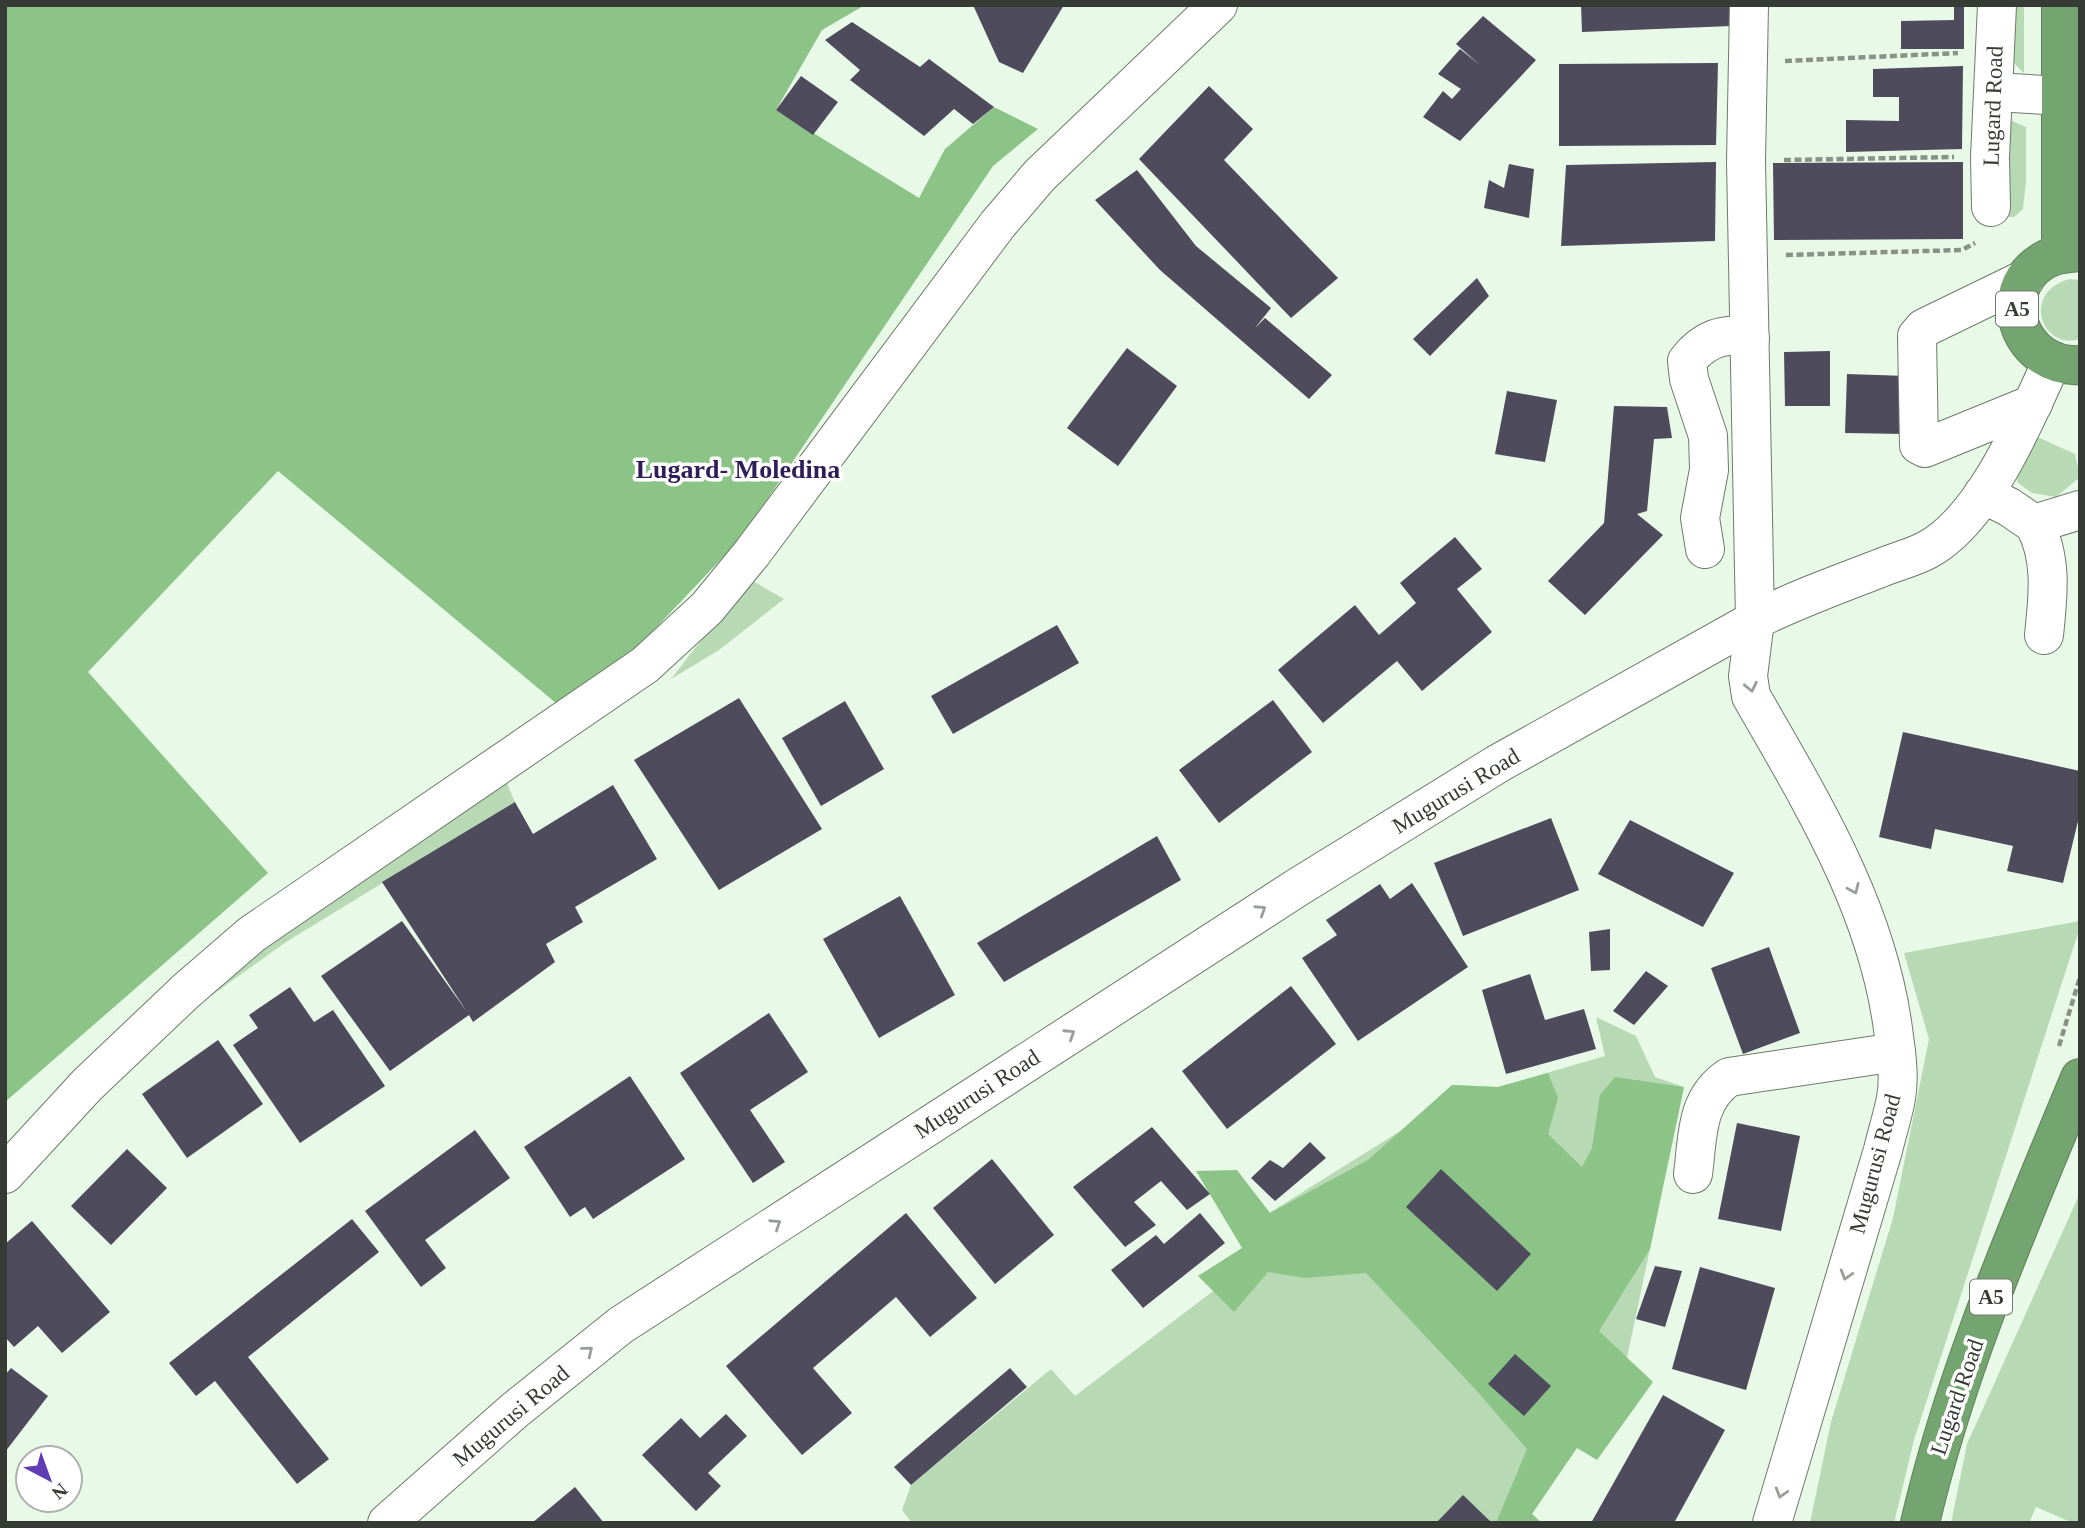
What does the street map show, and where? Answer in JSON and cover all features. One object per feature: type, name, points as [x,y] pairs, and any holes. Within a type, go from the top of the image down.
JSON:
[{"type":"highway","name":"A5","points":[[2061,5],[2071,97],[2070,253],[2043,261],[2025,279],[2018,298],[2017,317],[2024,336],[2036,351],[2066,363]]},
{"type":"highway","name":"Lugard Road","points":[[1920,1523],[1935,1460],[2005,1258],[2080,1078]]},
{"type":"street","points":[[5,1174],[87,1085],[186,991],[252,934],[645,665],[706,608],[752,553],[998,224],[1040,175],[1218,5]]},
{"type":"street","points":[[1749,5],[1746,161],[1755,620],[1793,601],[1928,549],[1951,531],[1992,481],[2033,404],[2066,363]]},
{"type":"street","name":"Lugard Road","points":[[1991,207],[1990,157],[1997,5]]},
{"type":"street","points":[[1994,92],[2071,97]]},
{"type":"street","points":[[2025,279],[1920,332],[1917,336],[1919,444],[1924,448],[2033,404]]},
{"type":"street","points":[[1705,549],[1700,517],[1706,495],[1709,446],[1689,379],[1687,361],[1697,348],[1711,340],[1735,334],[1750,338]]},
{"type":"street","points":[[1983,494],[2034,523],[2043,541],[2048,597],[2044,635]]},
{"type":"street","points":[[2034,523],[2080,510]]},
{"type":"street","name":"Mugurusi Road","points":[[1755,620],[1748,676],[1751,696],[1825,826],[1860,904],[1888,991],[1896,1052],[1896,1097],[1883,1150],[1772,1523]]},
{"type":"street","name":"Mugurusi Road","points":[[387,1523],[514,1410],[621,1325],[1298,887],[1499,763],[1755,620]]},
{"type":"street","points":[[1693,1174],[1705,1101],[1729,1077],[1896,1052]]},
{"type":"path","points":[[1748,63],[1994,51]]},
{"type":"path","points":[[1746,161],[1990,157]]},
{"type":"path","points":[[1748,256],[1962,250],[1976,243],[1991,207]]},
{"type":"green space","points":[[5,5],[865,5],[822,30],[776,110],[919,198],[945,149],[994,107],[1038,129],[993,166],[741,538],[635,650],[557,704],[278,471],[88,672],[268,873],[5,1102]]},
{"type":"green space","points":[[2000,5],[2024,5],[2024,73],[2007,50]]},
{"type":"green space","points":[[2012,121],[2026,127],[2026,181],[2023,209],[2014,217],[2007,217],[2000,213],[2002,133]]},
{"type":"green space","points":[[2070,279],[2080,280],[2080,339],[2067,340],[2055,337],[2047,329],[2041,307],[2045,296],[2055,286]]},
{"type":"green space","points":[[2033,435],[2075,454],[2080,477],[2056,497],[2032,493],[2017,482],[2019,455]]},
{"type":"green space","points":[[749,579],[784,599],[719,650],[671,679]]},
{"type":"green space","points":[[506,781],[515,802],[286,942],[201,1003],[246,944]]},
{"type":"green space","points":[[2080,921],[1914,1440],[1894,1523],[1810,1523],[1831,1422],[1893,1218],[1929,1039],[1904,953]]},
{"type":"green space","points":[[1596,1017],[1636,1036],[1655,1077],[1684,1087],[1627,1358],[1526,1523],[912,1523],[902,1510],[911,1485],[1051,1369],[1075,1396],[1287,1235],[1269,1213],[1405,1128],[1452,1085],[1498,1087],[1605,1056]]},
{"type":"green space","points":[[1548,1073],[1558,1098],[1548,1134],[1582,1167],[1592,1148],[1600,1095],[1615,1077],[1684,1087],[1650,1249],[1599,1331],[1653,1382],[1597,1460],[1577,1448],[1532,1514],[1542,1523],[1496,1523],[1527,1449],[1476,1390],[1366,1273],[1305,1278],[1268,1272],[1234,1312],[1198,1276],[1242,1248],[1196,1171],[1237,1170],[1270,1213],[1368,1160],[1452,1085],[1498,1087]]},
{"type":"green space","points":[[2080,1193],[2080,1523],[2073,1523],[2036,1507],[2029,1523],[1951,1523],[1967,1444]]},
{"type":"building","points":[[973,5],[1064,5],[1023,73],[999,62]]},
{"type":"building","points":[[1581,5],[1730,5],[1731,26],[1582,32]]},
{"type":"building","points":[[1954,5],[1964,5],[1964,49],[1901,49],[1901,21],[1954,20]]},
{"type":"building","points":[[1483,16],[1536,60],[1460,141],[1423,117],[1443,91],[1452,99],[1461,89],[1438,74],[1460,49],[1480,65],[1456,44]]},
{"type":"building","points":[[852,22],[920,67],[929,59],[994,107],[973,124],[954,109],[924,136],[850,80],[860,70],[825,40]]},
{"type":"building","points":[[1718,63],[1716,145],[1559,146],[1559,64]]},
{"type":"building","points":[[1963,66],[1962,149],[1846,152],[1846,120],[1899,121],[1899,97],[1873,97],[1873,69]]},
{"type":"building","points":[[801,76],[838,102],[813,135],[776,110]]},
{"type":"building","points":[[1209,86],[1253,129],[1224,160],[1338,278],[1291,318],[1139,159]]},
{"type":"building","points":[[1716,162],[1715,241],[1561,246],[1566,165]]},
{"type":"building","points":[[1963,162],[1963,239],[1774,240],[1773,163]]},
{"type":"building","points":[[1509,164],[1534,169],[1529,218],[1484,208],[1489,180],[1504,188]]},
{"type":"building","points":[[1137,170],[1196,246],[1271,308],[1255,328],[1265,318],[1332,375],[1309,399],[1160,270],[1095,200]]},
{"type":"building","points":[[1477,278],[1489,296],[1430,356],[1413,339]]},
{"type":"building","points":[[1127,348],[1177,386],[1118,466],[1067,428]]},
{"type":"building","points":[[1830,351],[1830,406],[1785,406],[1784,352]]},
{"type":"building","points":[[1847,374],[1907,376],[1905,434],[1845,433]]},
{"type":"building","points":[[1507,391],[1557,400],[1545,462],[1495,454]]},
{"type":"building","points":[[1614,406],[1667,407],[1672,438],[1654,439],[1647,511],[1637,514],[1663,535],[1585,615],[1548,581],[1604,523]]},
{"type":"building","points":[[1455,537],[1482,569],[1457,589],[1492,632],[1422,691],[1397,661],[1323,723],[1278,670],[1355,605],[1379,635],[1416,603],[1400,583]]},
{"type":"building","points":[[1057,625],[1079,663],[953,734],[931,696]]},
{"type":"building","points":[[739,698],[822,829],[719,890],[634,760]]},
{"type":"building","points":[[1273,700],[1312,752],[1219,823],[1179,770]]},
{"type":"building","points":[[845,701],[884,769],[821,806],[782,738]]},
{"type":"building","points":[[1903,732],[2080,771],[2080,813],[2063,883],[2007,871],[2013,846],[1935,829],[1931,849],[1879,837]]},
{"type":"building","points":[[613,785],[657,859],[575,907],[583,922],[546,944],[555,962],[473,1022],[469,1015],[390,1071],[321,976],[402,921],[467,1012],[382,882],[515,802],[533,834]]},
{"type":"building","points":[[1551,818],[1579,890],[1463,936],[1434,863]]},
{"type":"building","points":[[1630,820],[1734,873],[1703,927],[1598,874]]},
{"type":"building","points":[[1157,836],[1181,880],[1004,982],[977,943]]},
{"type":"building","points":[[1412,883],[1468,967],[1358,1041],[1302,958],[1337,935],[1326,920],[1380,884],[1390,899]]},
{"type":"building","points":[[900,896],[955,995],[879,1038],[823,939]]},
{"type":"building","points":[[1610,929],[1610,970],[1591,971],[1589,932]]},
{"type":"building","points":[[1769,947],[1800,1033],[1743,1054],[1711,968]]},
{"type":"building","points":[[1646,971],[1668,986],[1634,1025],[1613,1011]]},
{"type":"building","points":[[1530,974],[1545,1020],[1584,1009],[1596,1049],[1506,1074],[1482,990]]},
{"type":"building","points":[[1291,986],[1336,1044],[1227,1129],[1182,1071]]},
{"type":"building","points":[[290,987],[314,1022],[333,1010],[385,1086],[300,1143],[233,1045],[258,1028],[249,1015]]},
{"type":"building","points":[[769,1013],[808,1072],[750,1110],[785,1162],[753,1183],[680,1073]]},
{"type":"building","points":[[218,1040],[263,1104],[187,1158],[142,1094]]},
{"type":"building","points":[[630,1076],[685,1159],[593,1219],[585,1207],[570,1217],[524,1147]]},
{"type":"building","points":[[1737,1123],[1800,1136],[1781,1231],[1718,1219]]},
{"type":"building","points":[[1152,1127],[1210,1194],[1187,1210],[1161,1181],[1134,1202],[1156,1225],[1125,1247],[1073,1187]]},
{"type":"building","points":[[475,1130],[510,1178],[425,1240],[446,1268],[421,1287],[365,1211]]},
{"type":"building","points":[[1310,1142],[1326,1158],[1275,1201],[1251,1178],[1270,1160],[1283,1168]]},
{"type":"building","points":[[127,1149],[167,1188],[111,1245],[71,1206]]},
{"type":"building","points":[[992,1159],[1054,1235],[995,1284],[933,1208]]},
{"type":"building","points":[[1441,1169],[1531,1254],[1497,1291],[1406,1207]]},
{"type":"building","points":[[906,1213],[977,1298],[930,1337],[896,1297],[813,1368],[852,1413],[802,1455],[726,1366]]},
{"type":"building","points":[[1200,1213],[1225,1243],[1143,1308],[1111,1270],[1156,1235],[1164,1244]]},
{"type":"building","points":[[352,1219],[379,1252],[248,1357],[329,1459],[297,1484],[215,1381],[196,1396],[169,1363]]},
{"type":"building","points":[[32,1221],[110,1312],[62,1353],[38,1326],[14,1347],[5,1337],[5,1244]]},
{"type":"building","points":[[1655,1266],[1682,1271],[1665,1327],[1636,1319]]},
{"type":"building","points":[[1700,1267],[1775,1288],[1746,1390],[1672,1369]]},
{"type":"building","points":[[1515,1354],[1551,1386],[1524,1416],[1488,1384]]},
{"type":"building","points":[[11,1368],[48,1396],[5,1452],[5,1375]]},
{"type":"building","points":[[1010,1368],[1027,1387],[911,1485],[894,1467]]},
{"type":"building","points":[[1663,1395],[1725,1430],[1674,1523],[1591,1523]]},
{"type":"building","points":[[726,1414],[747,1436],[708,1473],[721,1486],[696,1511],[642,1455],[681,1418],[700,1438]]},
{"type":"building","points":[[575,1487],[604,1523],[532,1523]]},
{"type":"building","points":[[1463,1495],[1492,1523],[1436,1523]]},
{"type":"district","name":"Lugard- Moledina","points":[[738,469]]}]
